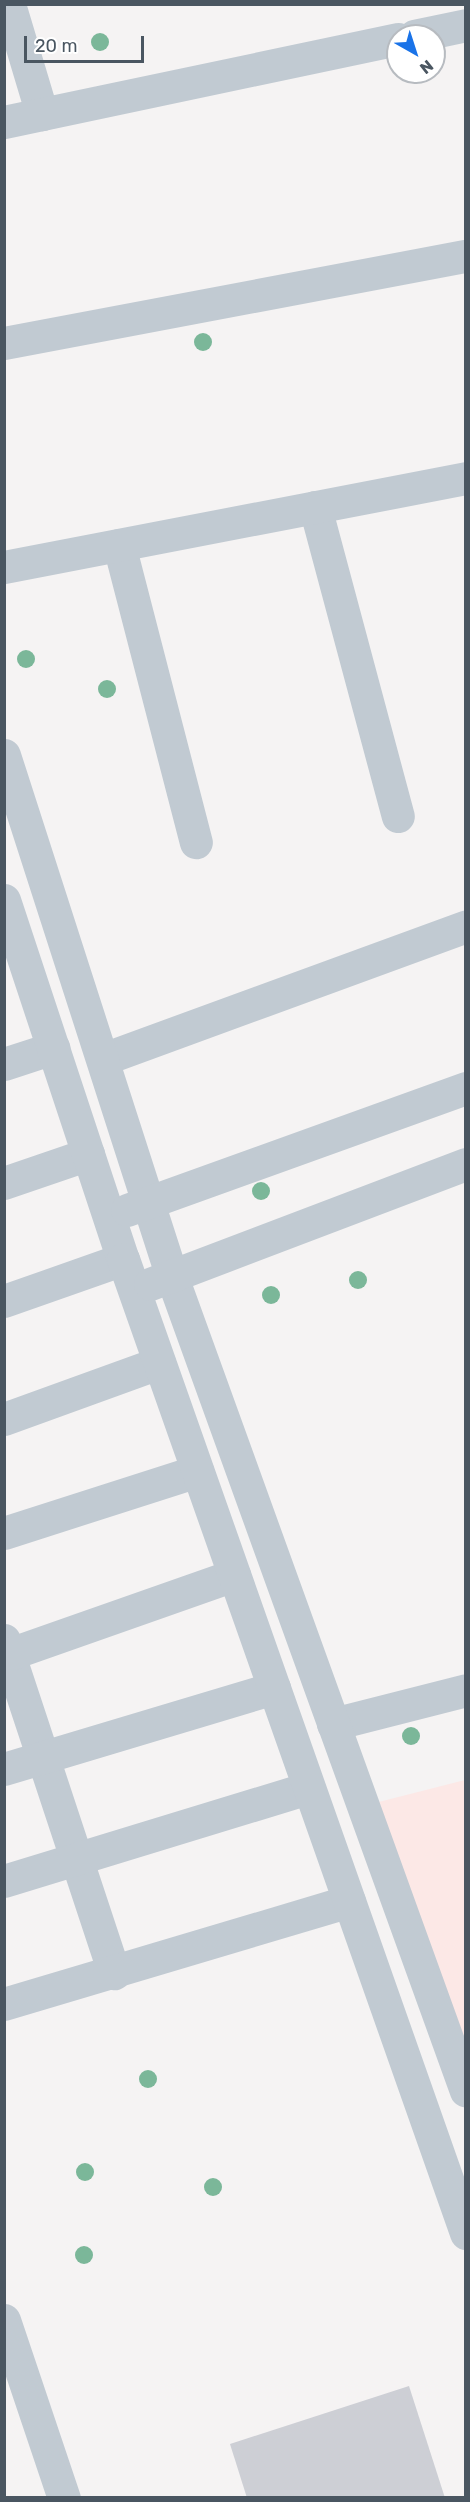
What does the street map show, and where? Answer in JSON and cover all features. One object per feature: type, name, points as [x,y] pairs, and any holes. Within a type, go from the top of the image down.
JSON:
[{"type":"street","points":[[9,4],[42,114]]},
{"type":"street","points":[[446,29],[465,25]]},
{"type":"street","points":[[4,122],[386,42]]},
{"type":"street","points":[[4,343],[465,256]]},
{"type":"street","points":[[4,567],[465,478]]},
{"type":"street","points":[[315,507],[398,816]]},
{"type":"street","points":[[119,545],[196,842]]},
{"type":"street","points":[[4,754],[106,1058],[146,1203],[171,1277],[465,2091]]},
{"type":"street","points":[[4,900],[11,944],[53,1048],[108,1217],[465,2233]]},
{"type":"street","points":[[106,1058],[465,926]]},
{"type":"street","points":[[4,1064],[53,1048]]},
{"type":"street","points":[[108,1217],[465,1088]]},
{"type":"street","points":[[4,1183],[88,1154]]},
{"type":"street","points":[[134,1290],[465,1164]]},
{"type":"street","points":[[4,1301],[123,1259]]},
{"type":"street","points":[[4,1419],[159,1363]]},
{"type":"street","points":[[4,1533],[197,1472]]},
{"type":"street","points":[[114,1973],[78,1858],[6,1650],[234,1575]]},
{"type":"street","points":[[4,1769],[274,1688]]},
{"type":"street","points":[[333,1724],[465,1690]]},
{"type":"street","points":[[4,1881],[308,1788]]},
{"type":"street","points":[[4,2004],[114,1973],[348,1900]]},
{"type":"street","points":[[4,2320],[64,2498]]},
{"type":"shaded area","points":[[465,1780],[465,2057],[363,1806]]},
{"type":"building","points":[[409,2386],[445,2498],[247,2498],[230,2444]]}]
